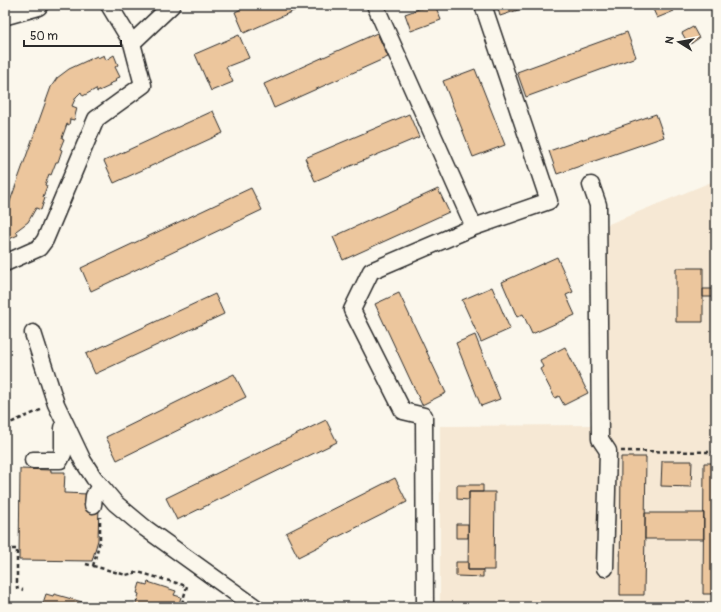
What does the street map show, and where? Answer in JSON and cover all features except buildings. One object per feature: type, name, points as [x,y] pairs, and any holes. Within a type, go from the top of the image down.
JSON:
[{"type":"main road","points":[[5,14],[37,5]]},
{"type":"lane","points":[[5,263],[39,248],[45,240],[96,120],[143,85],[132,43],[109,5]]},
{"type":"lane","points":[[132,43],[172,5]]},
{"type":"lane","points":[[375,5],[474,227]]},
{"type":"lane","points":[[425,607],[424,416],[403,410],[352,310],[371,271],[474,227],[549,201],[483,5]]},
{"type":"lane","points":[[591,185],[598,205],[600,439],[608,451],[605,568]]},
{"type":"lane","points":[[33,333],[56,404],[83,461],[103,490],[115,503],[145,528],[255,607]]},
{"type":"lane","points":[[33,460],[60,460],[63,454],[63,428],[67,427]]},
{"type":"lane","points":[[93,505],[94,496],[103,490]]},
{"type":"path","points":[[5,425],[56,404]]},
{"type":"path","points":[[608,451],[716,452]]},
{"type":"path","points":[[93,566],[100,541],[100,505],[103,490]]},
{"type":"path","points":[[5,549],[17,549],[17,588],[23,590]]},
{"type":"path","points":[[86,564],[126,575],[138,572],[187,586],[181,607]]},
{"type":"shaded area","points":[[716,180],[716,607],[440,607],[440,426],[604,425],[604,226]]}]
